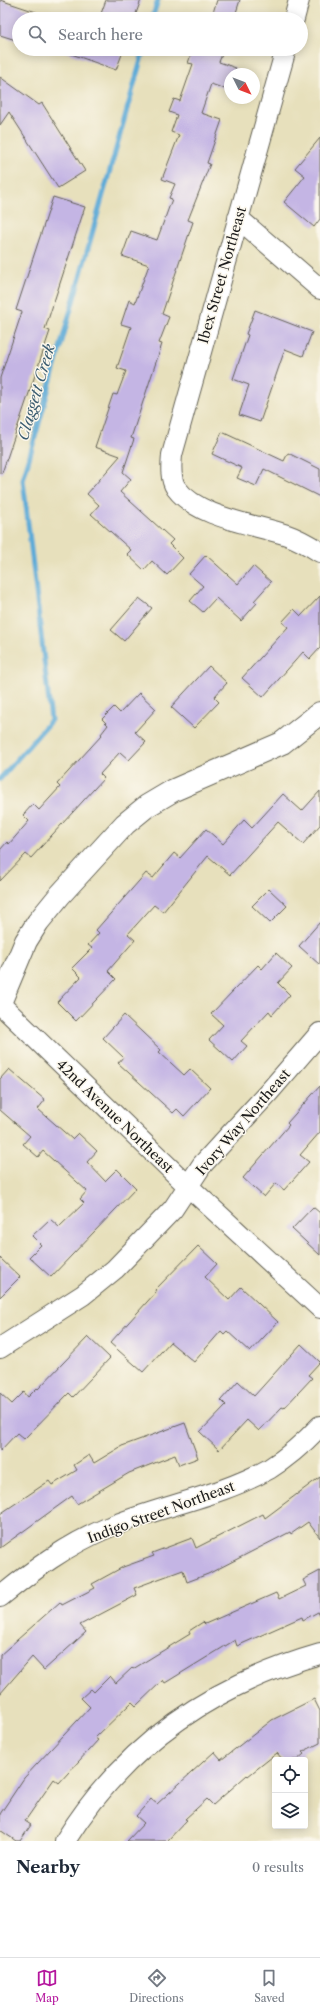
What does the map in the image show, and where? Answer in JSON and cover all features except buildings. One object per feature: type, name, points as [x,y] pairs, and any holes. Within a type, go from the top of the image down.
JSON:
[{"type":"street","points":[[296,12],[300,0]]},
{"type":"street","name":"Ibex Street Northeast","points":[[284,56],[172,456],[171,470],[175,487],[186,498],[200,507],[214,514],[288,536],[320,552]]},
{"type":"street","points":[[238,218],[320,289]]},
{"type":"street","points":[[0,1003],[26,941],[38,922],[60,895],[125,824],[147,806],[174,790],[282,743],[320,713]]},
{"type":"street","name":"42nd Avenue Northeast","points":[[0,1003],[189,1187],[320,1308]]},
{"type":"street","name":"Ivory Way Northeast","points":[[0,1348],[83,1295],[115,1269],[173,1209],[189,1187],[202,1165],[269,1092],[320,1033]]},
{"type":"street","name":"Indigo Street Northeast","points":[[0,1597],[32,1571],[74,1544],[107,1528],[239,1483],[269,1468],[302,1445],[320,1426]]},
{"type":"street","points":[[65,1841],[84,1811],[117,1773],[145,1746],[173,1724],[197,1707],[246,1680],[320,1654]]},
{"type":"waterway","name":"Claggett Creek","points":[[154,12],[158,0]]},
{"type":"waterway","name":"Claggett Creek","points":[[0,779],[51,720],[23,480],[142,56]]}]
